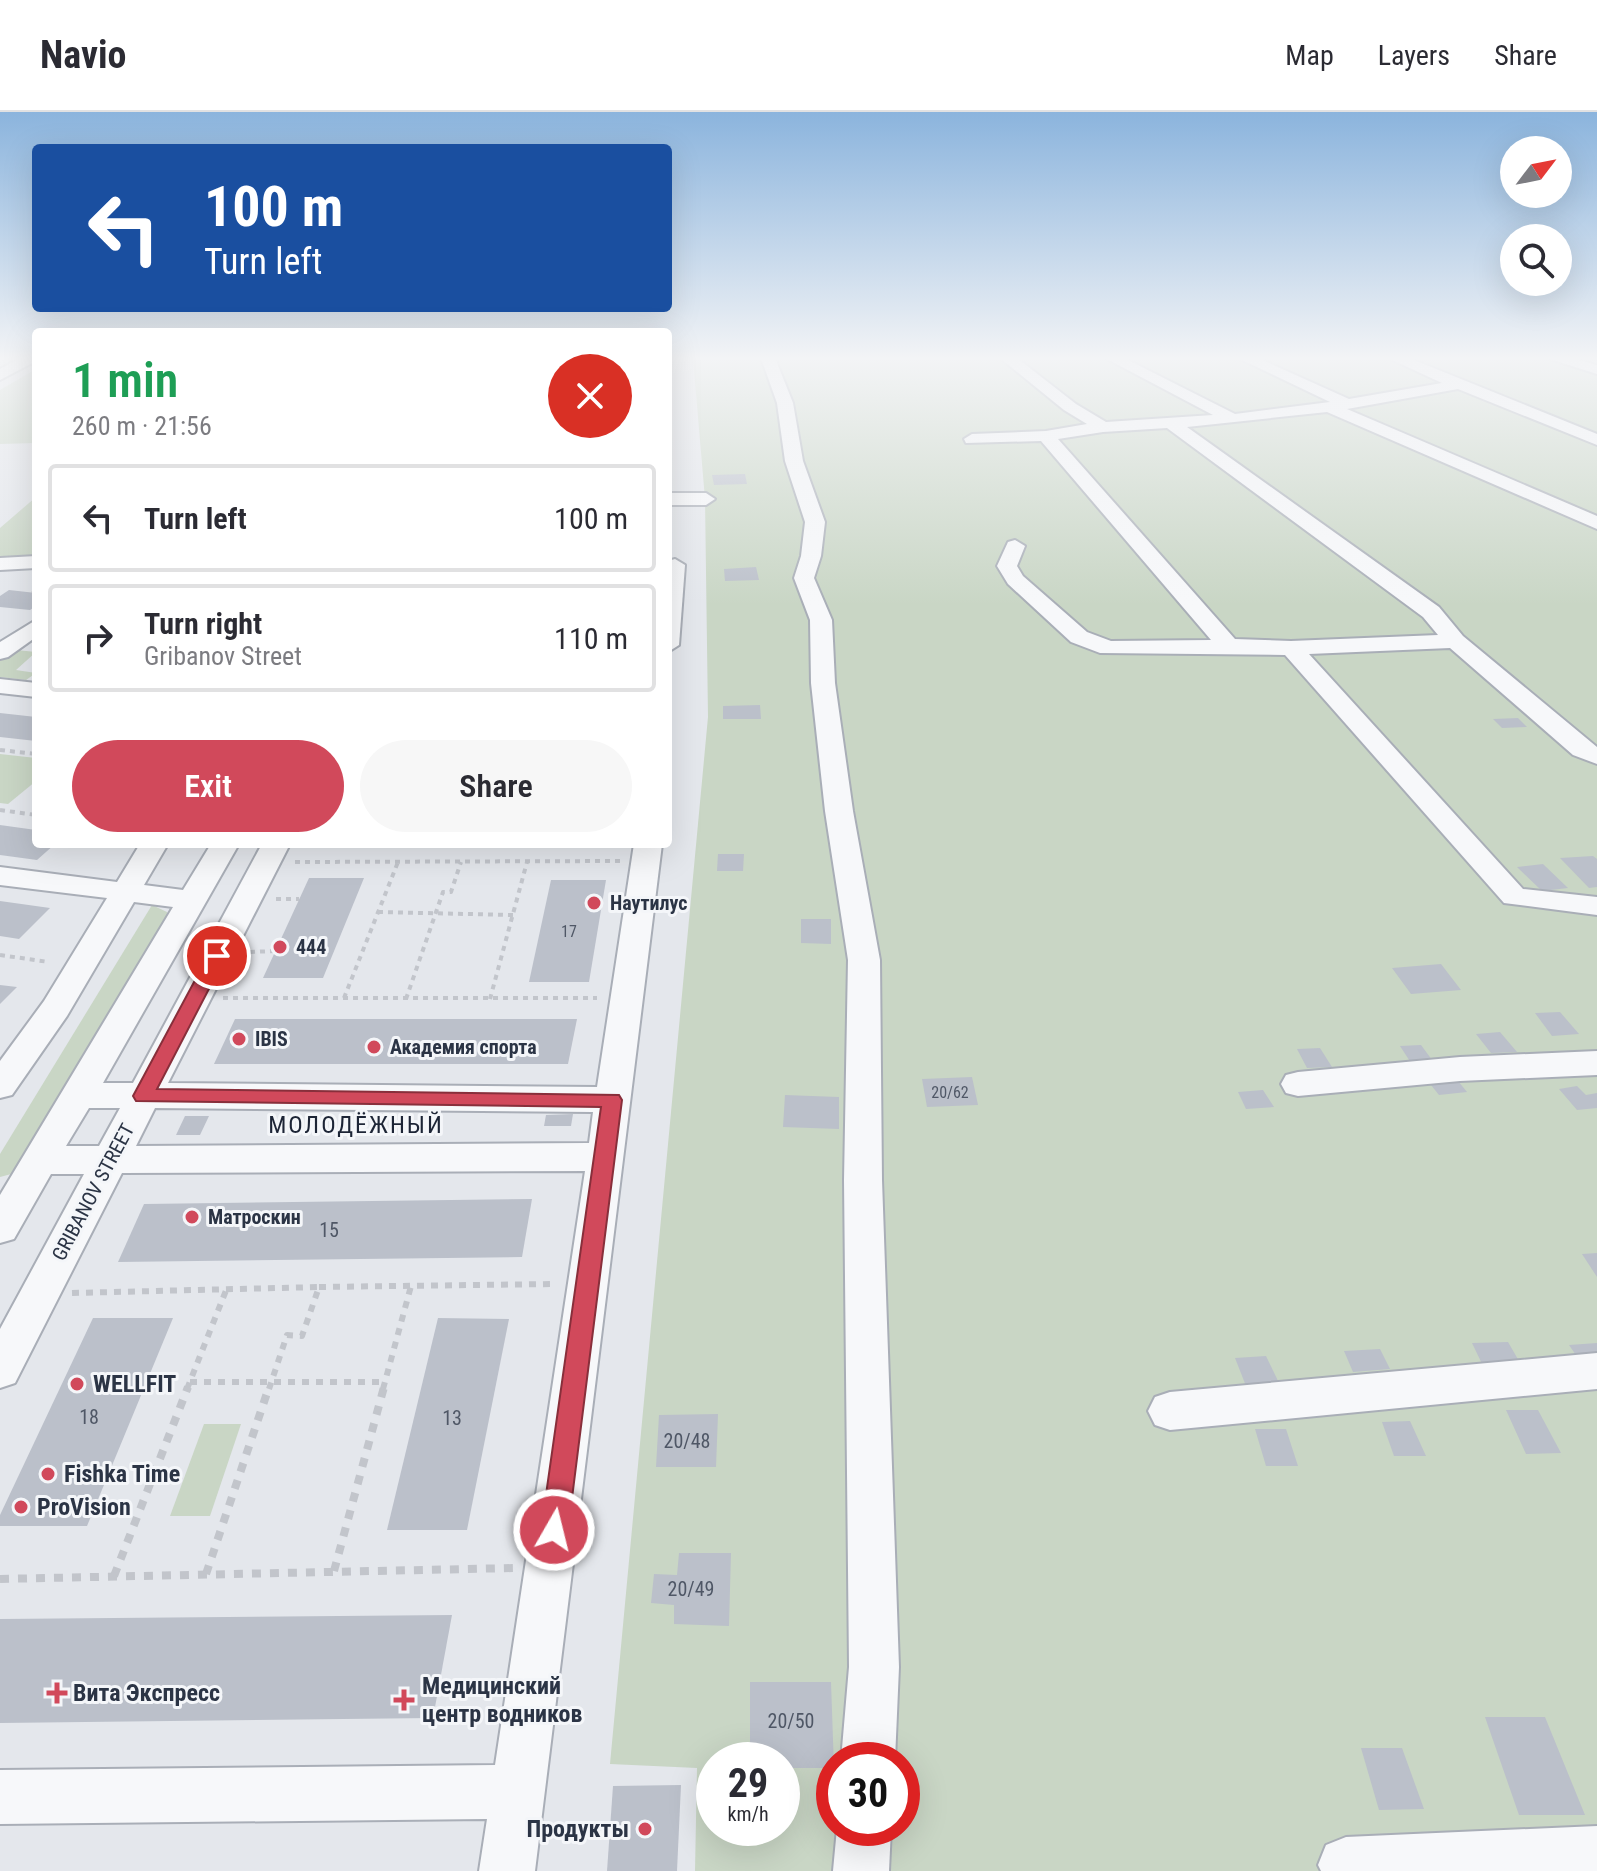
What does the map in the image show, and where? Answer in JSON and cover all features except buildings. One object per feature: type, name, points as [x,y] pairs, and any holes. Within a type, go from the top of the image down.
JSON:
[{"type":"street","points":[[791,440],[794,461],[815,522],[811,556],[804,578],[821,620],[823,683],[864,960],[863,1180],[874,1667],[869,1742]]},
{"type":"street","points":[[1050,440],[1229,646]]},
{"type":"street","points":[[1195,440],[1431,612],[1455,641],[1582,750],[1597,756]]},
{"type":"street","points":[[1413,440],[1597,523]]},
{"type":"street","points":[[672,499],[706,499]]},
{"type":"street","points":[[1015,546],[1007,566],[1015,580],[1079,637],[1108,648],[1291,648],[1455,641]]},
{"type":"street","points":[[0,564],[32,562]]},
{"type":"street","points":[[672,600],[675,566]]},
{"type":"street","points":[[0,577],[32,585]]},
{"type":"street","points":[[0,652],[32,630]]},
{"type":"street","points":[[1291,648],[1514,897],[1597,906]]},
{"type":"street","points":[[0,686],[32,685]]},
{"type":"street","points":[[0,1086],[56,1008],[151,848]]},
{"type":"street","points":[[0,1228],[21,1177],[76,1095],[222,848]]},
{"type":"street","points":[[507,1871],[627,998],[635,852]]},
{"type":"street","name":"GRIBANOV STREET","points":[[0,1370],[143,1096],[283,853]]},
{"type":"street","points":[[0,876],[190,900]]},
{"type":"street","points":[[1298,1084],[1460,1069],[1597,1063]]},
{"type":"street","points":[[76,1095],[612,1100]]},
{"type":"street","points":[[21,1177],[109,1160],[605,1157]]},
{"type":"street","points":[[1170,1411],[1597,1371]]},
{"type":"street","points":[[0,1797],[517,1792]]},
{"type":"street","points":[[861,1871],[863,1846]]},
{"type":"street","points":[[1346,1865],[1597,1854]]},
{"type":"path","points":[[0,750],[32,754]]},
{"type":"path","points":[[0,810],[32,814]]},
{"type":"path","points":[[283,853],[398,862],[527,862],[635,852]]},
{"type":"path","points":[[344,998],[398,862]]},
{"type":"path","points":[[406,999],[443,892],[451,892],[461,862]]},
{"type":"path","points":[[490,999],[527,862]]},
{"type":"path","points":[[284,899],[299,899]]},
{"type":"path","points":[[378,912],[513,915]]},
{"type":"path","points":[[259,952],[275,951]]},
{"type":"path","points":[[0,955],[49,962]]},
{"type":"path","points":[[222,998],[627,998]]},
{"type":"path","points":[[63,1293],[563,1284]]},
{"type":"path","points":[[334,1571],[411,1286]]},
{"type":"path","points":[[206,1574],[287,1335],[302,1336],[319,1287]]},
{"type":"path","points":[[114,1576],[227,1288]]},
{"type":"path","points":[[190,1382],[385,1382]]},
{"type":"path","points":[[0,1579],[521,1568]]},
{"type":"green space","points":[[0,440],[32,440],[32,443],[0,444]]},
{"type":"green space","points":[[700,440],[1597,440],[1597,1871],[695,1871],[696,1820],[696,1846],[800,1846],[800,1742],[696,1742],[696,1768],[610,1764],[708,717],[705,499]]},
{"type":"green space","points":[[32,500],[32,561],[0,564],[0,528]]},
{"type":"green space","points":[[16,650],[32,652],[32,656],[16,670],[32,672],[32,676],[26,680],[0,677],[0,661]]},
{"type":"green space","points":[[0,754],[32,758],[32,784],[8,804],[0,803]]},
{"type":"green space","points":[[152,905],[167,912],[169,924],[15,1173],[0,1177],[0,1154]]},
{"type":"green space","points":[[204,1424],[241,1424],[210,1516],[170,1516]]},
{"type":"place","name":"Наутилус","points":[[594,903]]},
{"type":"place","name":"444","points":[[280,947]]},
{"type":"place","name":"IBIS","points":[[239,1039]]},
{"type":"place","name":"Академия спорта","points":[[374,1047]]},
{"type":"place","name":"Матроскин","points":[[192,1217]]},
{"type":"place","name":"WELLFIT","points":[[77,1384]]},
{"type":"place","name":"Fishka Time","points":[[48,1474]]},
{"type":"place","name":"ProVision","points":[[21,1507]]},
{"type":"place","name":"Вита Экспресс","points":[[57,1693]]},
{"type":"place","name":"Медицинский центр водников","points":[[404,1700]]},
{"type":"place","name":"Продукты","points":[[645,1829]]},
{"type":"district","name":"МОЛОДЁЖНЫЙ","points":[[356,1125]]},
{"type":"route","points":[[217,956],[143,1096],[612,1100],[554,1530]]}]
